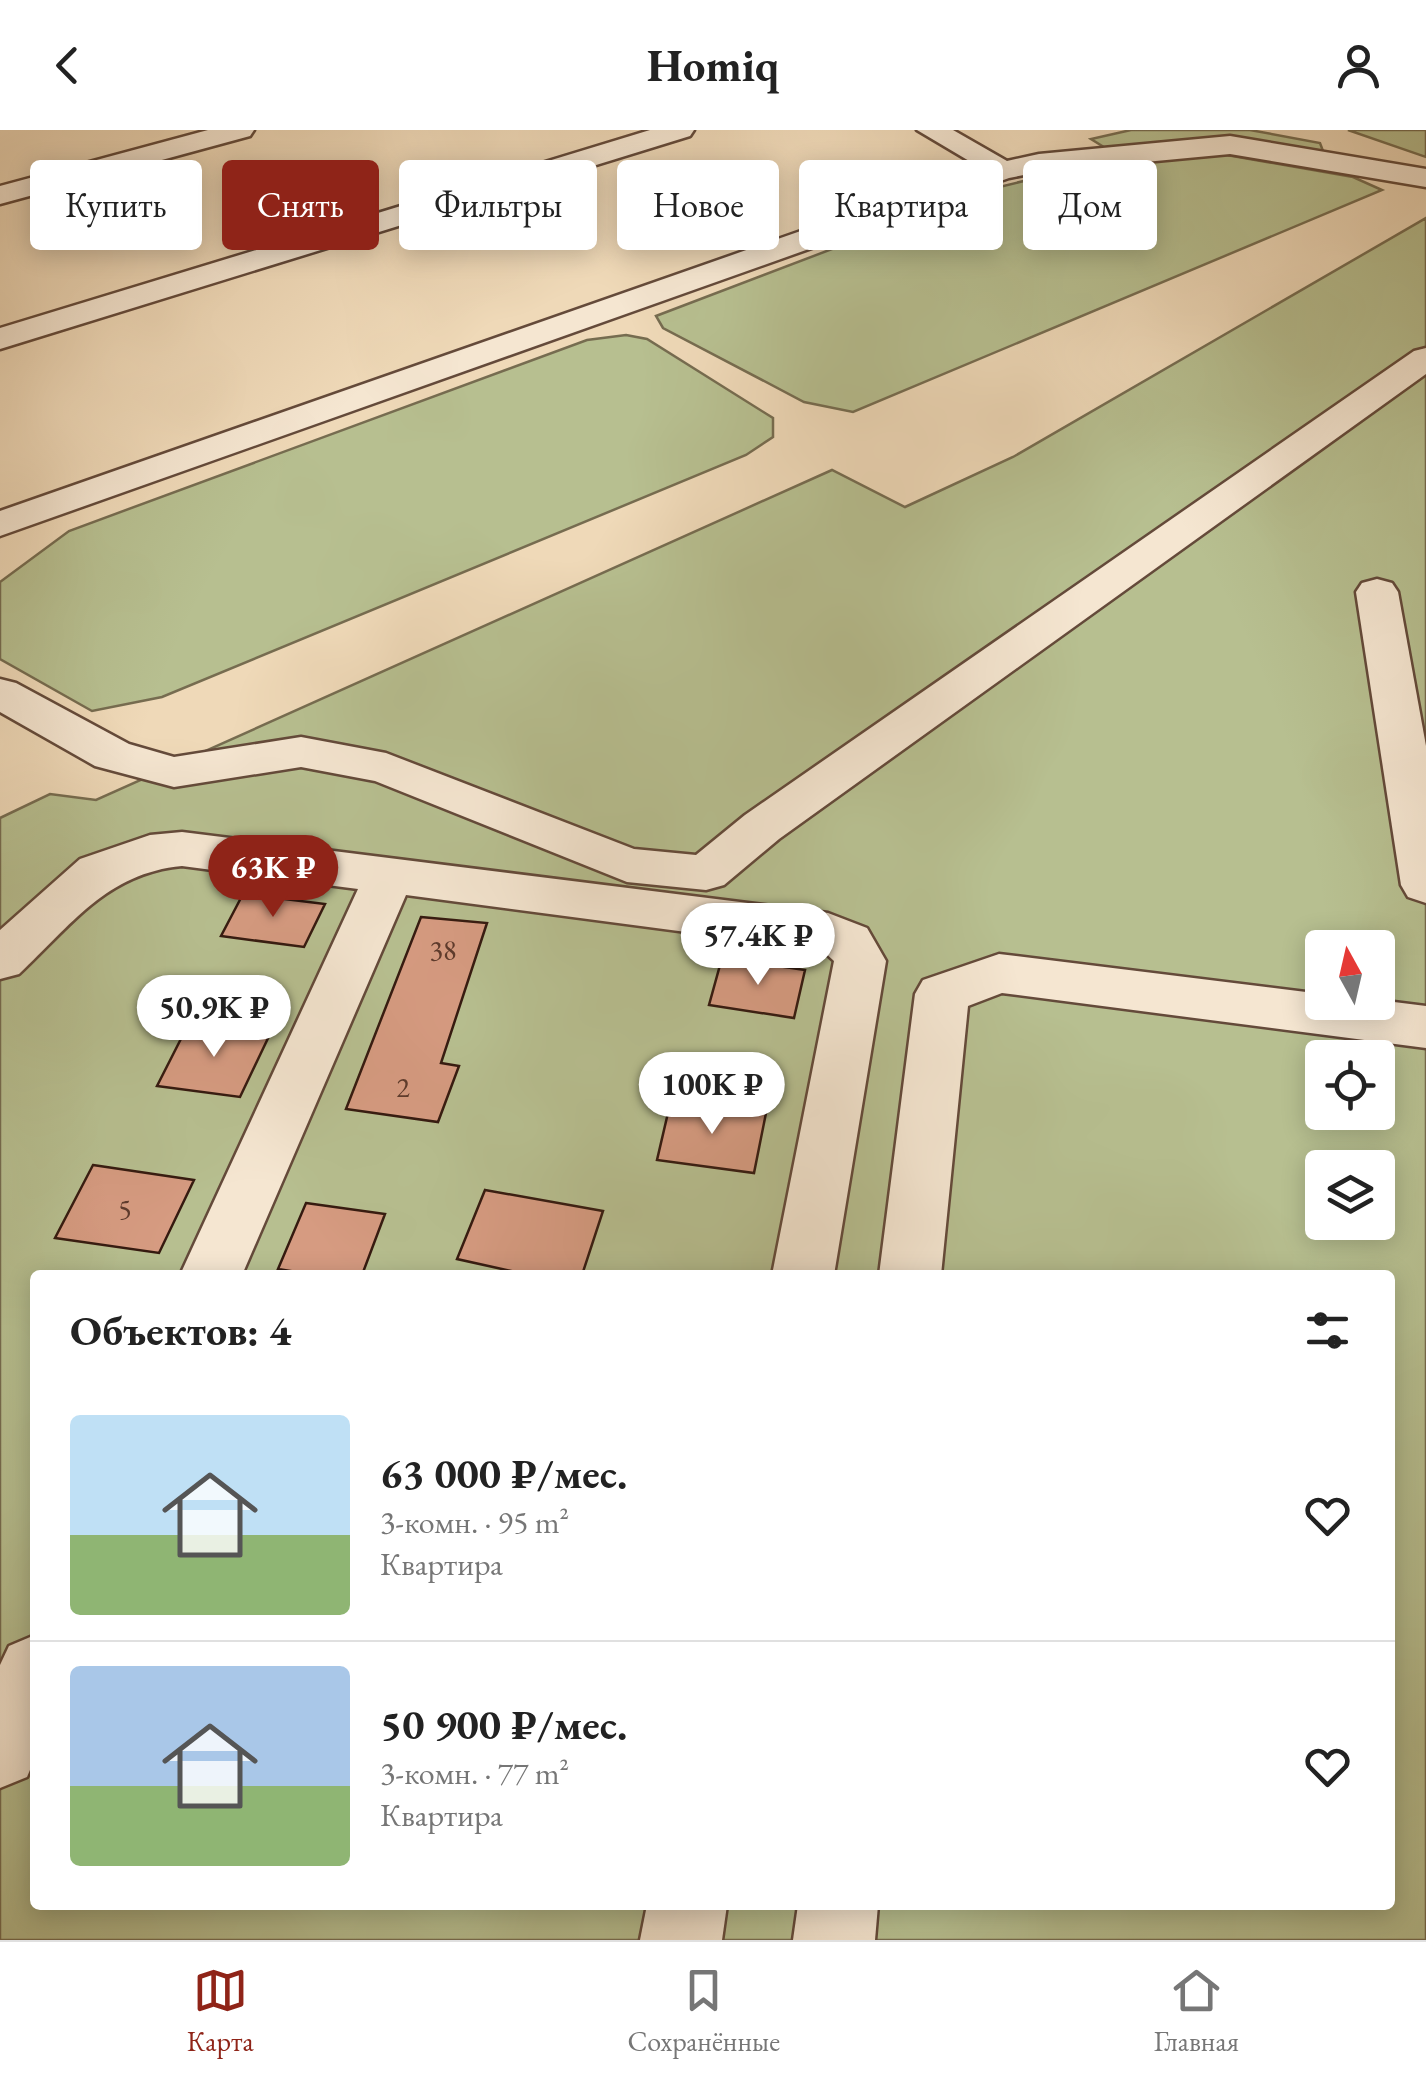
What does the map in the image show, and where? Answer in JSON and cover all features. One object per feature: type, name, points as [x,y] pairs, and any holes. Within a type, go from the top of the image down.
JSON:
[{"type":"street","points":[[0,195],[240,130]]},
{"type":"street","points":[[0,339],[680,130]]},
{"type":"street","points":[[930,130],[988,160]]},
{"type":"street","points":[[1003,171],[1039,163],[1230,145],[1426,178]]},
{"type":"street","points":[[0,524],[799,242]]},
{"type":"street","points":[[0,693],[112,755],[174,772],[302,752],[386,768],[627,865],[706,873],[762,827],[1426,358]]},
{"type":"street","points":[[1377,592],[1426,885]]},
{"type":"street","points":[[0,960],[98,871],[150,852],[182,849],[828,932],[847,938],[857,948],[860,961],[804,1270]]},
{"type":"street","points":[[213,1270],[389,876]]},
{"type":"street","points":[[911,1270],[942,994],[999,973],[1426,1027]]},
{"type":"street","points":[[0,1750],[30,1683]]},
{"type":"street","points":[[681,1940],[686,1910]]},
{"type":"street","points":[[834,1940],[837,1910]]},
{"type":"green space","points":[[1131,130],[1250,130],[1320,143],[1323,151],[1225,136],[1107,149],[1091,139]]},
{"type":"green space","points":[[1348,130],[1426,130],[1426,157]]},
{"type":"green space","points":[[1221,154],[1353,177],[1382,190],[853,412],[804,402],[663,328],[656,316],[829,250],[1003,250],[1003,186],[1023,181],[1023,250],[1157,250],[1157,160]]},
{"type":"green space","points":[[1426,218],[1426,1940],[0,1940],[0,818],[50,794],[96,800],[832,470],[905,507],[1013,457]]},
{"type":"green space","points":[[626,335],[647,339],[773,418],[773,437],[746,455],[162,697],[92,711],[0,659],[0,582],[69,531],[587,340]]},
{"type":"building","points":[[243,894],[325,904],[304,947],[221,936]]},
{"type":"building","points":[[421,917],[487,923],[441,1063],[459,1066],[438,1122],[346,1109]]},
{"type":"building","points":[[722,958],[805,970],[794,1018],[709,1005]]},
{"type":"building","points":[[189,1023],[270,1034],[240,1097],[157,1086]]},
{"type":"building","points":[[671,1100],[766,1113],[754,1173],[657,1160]]},
{"type":"building","points":[[93,1165],[194,1180],[159,1253],[55,1238]]},
{"type":"building","points":[[485,1190],[603,1211],[584,1270],[506,1270],[457,1259]]},
{"type":"building","points":[[306,1203],[385,1214],[364,1270],[278,1269]]}]
